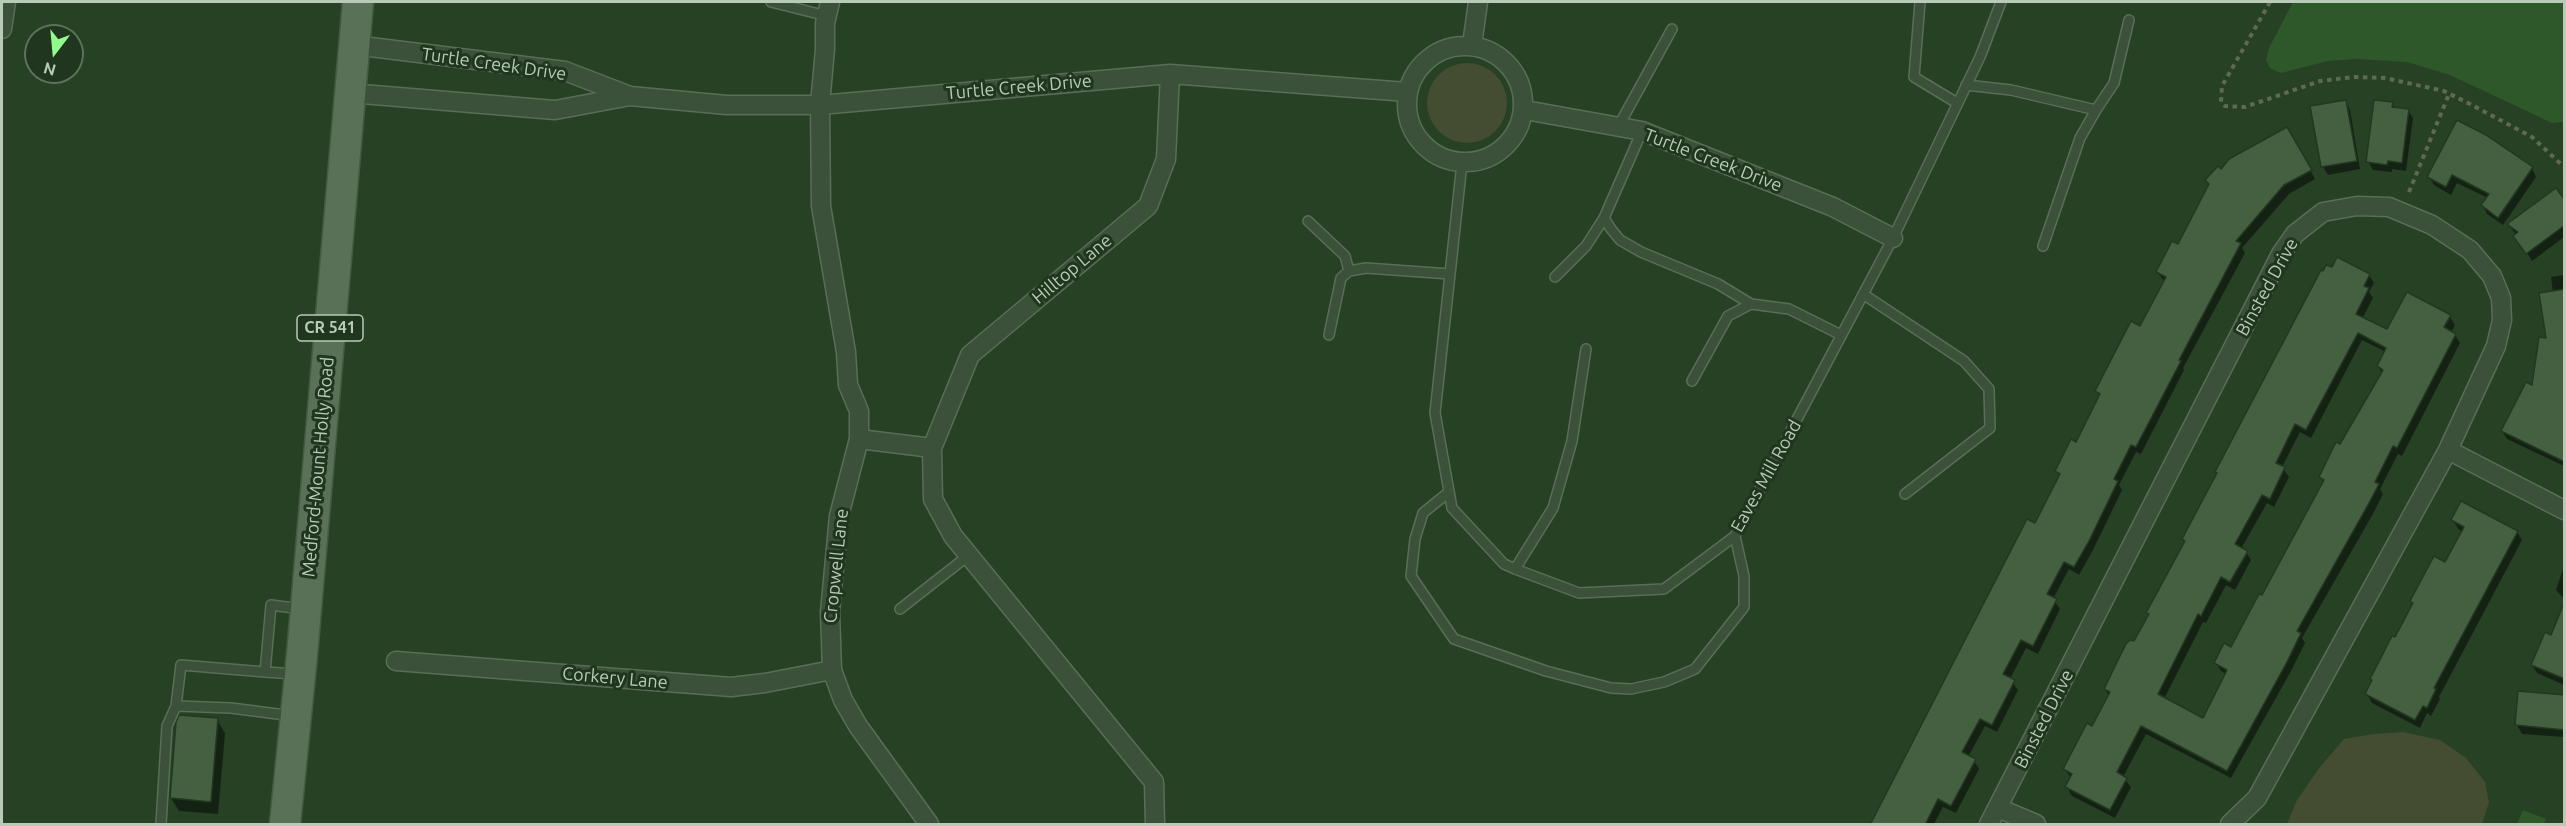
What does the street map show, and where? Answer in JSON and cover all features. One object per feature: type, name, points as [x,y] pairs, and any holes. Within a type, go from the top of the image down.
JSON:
[{"type":"main road","name":"Medford-Mount Holly Road","points":[[285,825],[306,609],[358,2]]},
{"type":"street","points":[[2,28],[6,2]]},
{"type":"street","points":[[1472,45],[1478,2]]},
{"type":"street","name":"Cropwell Lane","points":[[828,9],[820,105],[819,179],[823,226],[846,352],[848,385],[859,411],[859,439],[839,516],[830,612],[832,670],[843,700],[858,726],[929,825]]},
{"type":"street","name":"Turtle Creek Drive","points":[[354,45],[565,71],[630,96],[727,105],[820,105],[1170,74],[1407,92]]},
{"type":"street","points":[[1472,45],[1500,56],[1520,80],[1525,110],[1518,132],[1504,149],[1484,160],[1462,164],[1438,156],[1418,140],[1408,117],[1407,92],[1416,72],[1430,56],[1450,47],[1472,45]]},
{"type":"street","name":"Hilltop Lane","points":[[1155,825],[1154,782],[953,536],[933,499],[932,448],[970,355],[1148,206],[1166,159],[1170,74]]},
{"type":"street","name":"Turtle Creek Drive","points":[[350,93],[555,110],[630,96]]},
{"type":"street","name":"Turtle Creek Drive","points":[[1525,110],[1642,131],[1833,207],[1893,238]]},
{"type":"street","name":"Binsted Drive","points":[[1989,825],[2281,254],[2295,234],[2324,212],[2357,206],[2389,207],[2432,225],[2470,250],[2492,276],[2501,298],[2502,320],[2496,346],[2448,450],[2257,798],[2230,825]]},
{"type":"street","points":[[859,439],[932,448]]},
{"type":"street","points":[[2448,450],[2565,510]]},
{"type":"street","name":"Corkery Lane","points":[[396,661],[731,687],[832,670]]},
{"type":"street","points":[[1998,808],[2036,825]]},
{"type":"lane","points":[[771,2],[828,9]]},
{"type":"lane","points":[[1920,2],[1914,77],[1957,103]]},
{"type":"lane","name":"Eaves Mill Road","points":[[1462,164],[1435,413],[1452,508],[1504,564],[1515,569],[1579,593],[1664,588],[1735,536],[1893,238],[1980,57],[2001,2]]},
{"type":"lane","points":[[2043,246],[2080,138],[2114,83],[2129,20]]},
{"type":"lane","points":[[1618,127],[1672,29]]},
{"type":"lane","points":[[1966,86],[2011,90],[2096,110]]},
{"type":"lane","points":[[1555,277],[1586,246],[1604,218],[1642,131]]},
{"type":"lane","points":[[1604,218],[1620,240],[1641,252],[1718,284],[1751,303],[1789,309],[1841,335]]},
{"type":"lane","points":[[1308,221],[1345,256],[1349,271]]},
{"type":"lane","points":[[1329,335],[1341,278],[1349,271],[1366,268],[1450,274]]},
{"type":"lane","points":[[1863,294],[1964,361],[1989,389],[1990,428],[1905,494]]},
{"type":"lane","points":[[1692,381],[1728,316],[1751,303]]},
{"type":"lane","points":[[1515,569],[1553,508],[1572,441],[1586,349]]},
{"type":"lane","points":[[1449,492],[1423,513],[1415,539],[1412,576],[1454,639],[1546,671],[1611,688],[1631,688],[1664,682],[1695,669],[1744,607],[1744,576],[1735,536]]},
{"type":"lane","points":[[900,609],[969,555]]},
{"type":"lane","points":[[265,672],[270,605],[306,609]]},
{"type":"lane","points":[[161,825],[167,726],[176,706],[181,665],[300,674]]},
{"type":"lane","points":[[176,706],[231,708],[296,717]]},
{"type":"path","points":[[2270,2],[2222,86],[2221,102],[2225,106],[2245,107],[2320,81],[2354,77],[2385,78],[2418,84],[2449,94],[2532,137],[2565,167]]},
{"type":"path","points":[[2409,192],[2449,94]]},
{"type":"shaded area","points":[[2293,2],[2564,2],[2564,122],[2552,123],[2450,75],[2407,62],[2359,59],[2328,61],[2281,73],[2276,71],[2270,68],[2266,60],[2269,48]]},
{"type":"shaded area","points":[[1467,63],[1482,66],[1495,75],[1504,88],[1507,103],[1504,118],[1495,131],[1482,140],[1467,143],[1452,140],[1439,131],[1430,118],[1427,103],[1430,88],[1439,75],[1452,66]]},
{"type":"shaded area","points":[[2403,732],[2440,740],[2466,758],[2485,782],[2489,802],[2482,824],[2287,824],[2297,800],[2320,767],[2344,739]]},
{"type":"shaded area","points":[[2523,810],[2546,819],[2544,824],[2517,824]]},
{"type":"building","points":[[2346,100],[2357,161],[2321,167],[2310,106]]},
{"type":"building","points":[[2374,100],[2393,102],[2392,107],[2409,109],[2402,163],[2388,161],[2387,165],[2366,162]]},
{"type":"building","points":[[2457,120],[2486,135],[2533,167],[2498,218],[2481,205],[2489,194],[2452,175],[2446,187],[2427,177]]},
{"type":"building","points":[[2287,127],[2312,170],[2284,185],[2236,241],[2241,243],[2136,447],[2131,445],[2114,479],[2118,481],[2089,541],[2074,567],[2064,562],[2047,594],[2057,599],[2033,646],[2021,640],[2003,674],[2015,680],[1992,725],[1980,719],[1962,752],[1976,759],[1951,806],[1938,799],[1925,825],[1870,825],[2027,519],[2035,523],[2060,474],[2055,471],[2071,439],[2076,442],[2100,394],[2095,391],[2131,321],[2140,326],[2166,277],[2156,272],[2172,241],[2178,244],[2209,184],[2205,180],[2218,166],[2221,169],[2229,159]]},
{"type":"building","points":[[2556,188],[2565,200],[2565,225],[2526,254],[2513,236],[2518,232],[2507,224]]},
{"type":"building","points":[[2337,257],[2370,274],[2364,286],[2369,288],[2356,314],[2387,329],[2407,292],[2451,315],[2444,327],[2456,334],[2397,448],[2393,446],[2375,482],[2379,484],[2297,631],[2301,633],[2287,662],[2227,771],[2141,726],[2117,772],[2127,778],[2110,810],[2065,787],[2072,774],[2063,769],[2087,723],[2092,726],[2110,692],[2104,689],[2126,644],[2130,640],[2134,641],[2149,614],[2146,613],[2185,541],[2182,539],[2217,473],[2215,472],[2321,270],[2323,271],[2326,265],[2332,267]],"holes":[[[2358,333],[2386,348],[2377,366],[2383,370],[2340,444],[2336,442],[2319,477],[2324,480],[2262,595],[2259,594],[2231,647],[2224,643],[2214,663],[2227,670],[2203,718],[2158,694],[2198,614],[2201,616],[2221,577],[2230,582],[2248,551],[2235,544],[2262,495],[2270,499],[2285,467],[2276,463],[2295,424],[2306,430]]]},
{"type":"building","points":[[2565,289],[2565,462],[2501,431],[2526,382],[2532,385],[2539,337],[2546,338],[2539,293]]},
{"type":"building","points":[[2461,501],[2518,531],[2434,688],[2436,689],[2427,708],[2423,706],[2415,720],[2365,694],[2392,636],[2395,637],[2413,603],[2410,601],[2434,556],[2445,562],[2464,527],[2451,520]]},
{"type":"building","points":[[2564,603],[2565,679],[2531,665],[2545,632],[2551,635]]},
{"type":"building","points":[[2518,691],[2565,695],[2565,730],[2515,725]]},
{"type":"building","points":[[179,715],[218,718],[211,802],[170,798],[176,722]]}]
